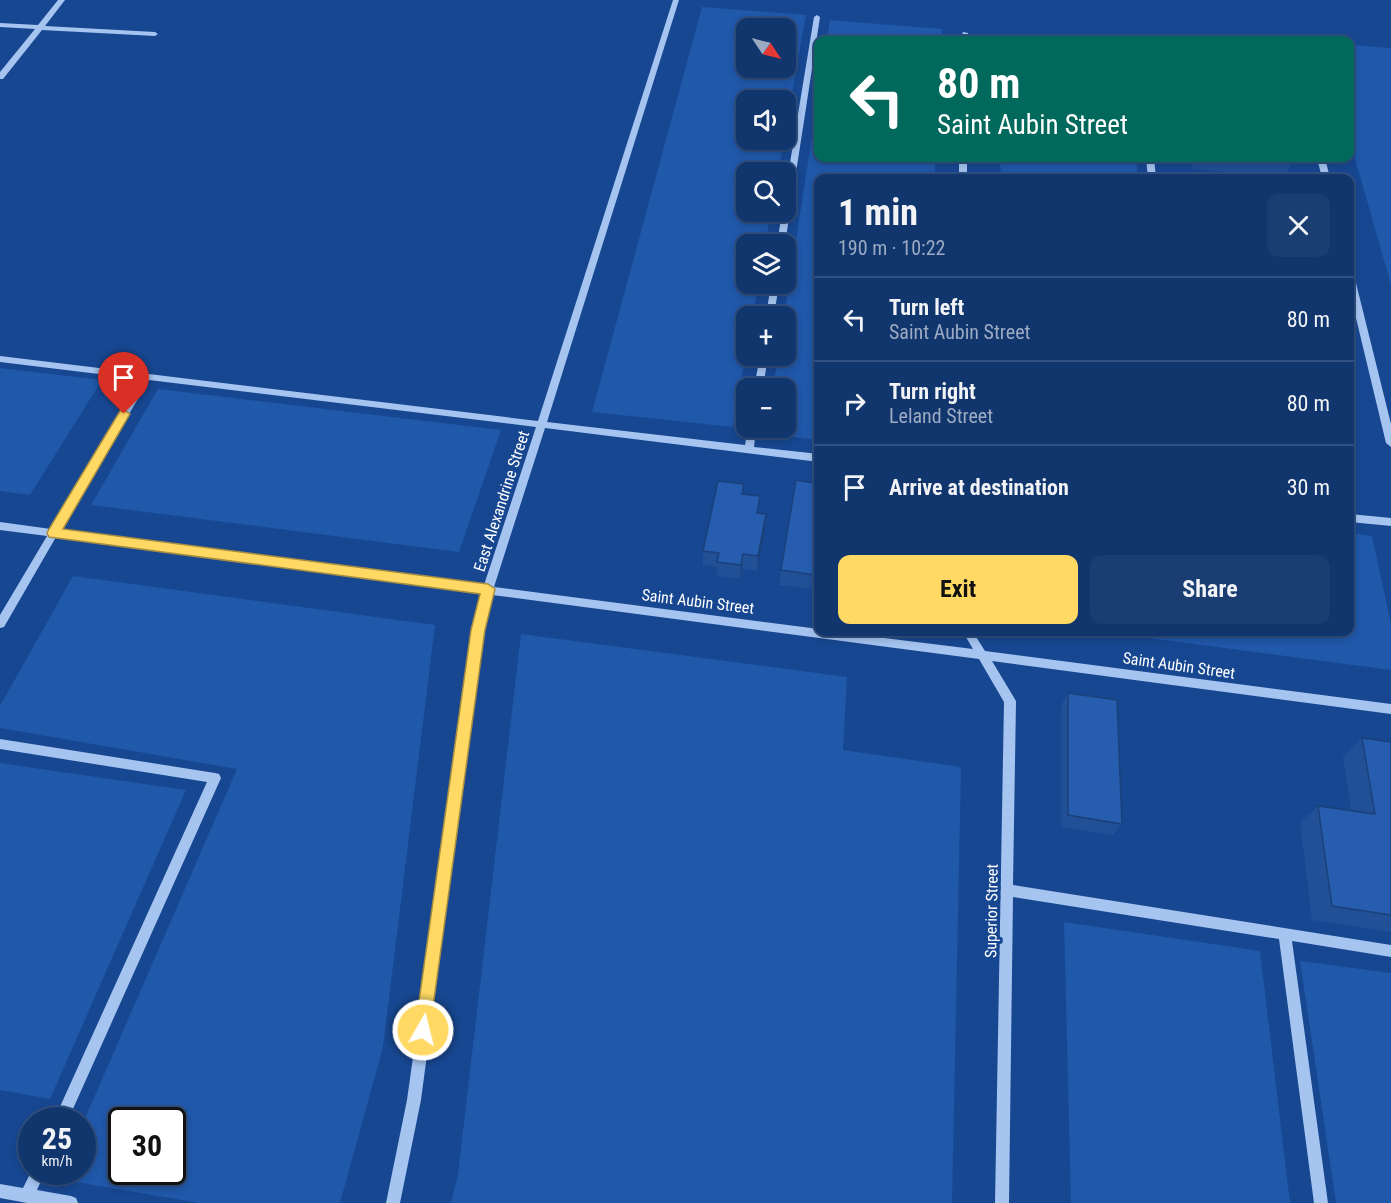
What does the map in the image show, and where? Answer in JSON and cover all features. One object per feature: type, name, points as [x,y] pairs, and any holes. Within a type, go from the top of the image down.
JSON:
[{"type":"street","points":[[0,77],[62,0]]},
{"type":"street","name":"East Alexandrine Street","points":[[393,1203],[414,1100],[478,630],[488,589],[676,0]]},
{"type":"street","points":[[783,234],[817,17]]},
{"type":"street","points":[[0,25],[155,34]]},
{"type":"street","points":[[1354,291],[1391,443]]},
{"type":"street","points":[[0,359],[814,457]]},
{"type":"street","points":[[0,624],[146,377]]},
{"type":"street","points":[[749,449],[751,438]]},
{"type":"street","points":[[1354,518],[1391,522]]},
{"type":"street","name":"Saint Aubin Street","points":[[0,526],[814,631]]},
{"type":"street","name":"Saint Aubin Street","points":[[851,636],[1391,709]]},
{"type":"street","name":"Superior Street","points":[[971,636],[1010,701],[1002,1203]]},
{"type":"street","points":[[0,744],[215,778],[67,1107]]},
{"type":"street","points":[[1008,890],[1391,951]]},
{"type":"street","points":[[1285,934],[1321,1203]]},
{"type":"street","points":[[27,1196],[32,1185]]},
{"type":"street","points":[[0,1191],[71,1203]]},
{"type":"shaded area","points":[[702,7],[806,15],[796,71],[796,18],[736,18],[736,78],[795,78],[793,90],[736,90],[736,150],[782,150],[780,162],[736,162],[736,222],[769,222],[767,234],[736,234],[736,294],[756,294],[755,306],[736,306],[736,366],[744,366],[742,378],[736,378],[736,410],[733,427],[592,412]]},
{"type":"shaded area","points":[[830,20],[942,29],[942,36],[828,36]]},
{"type":"shaded area","points":[[1354,45],[1391,48],[1391,285],[1354,155]]},
{"type":"shaded area","points":[[814,124],[814,162],[936,162],[934,174],[814,174],[814,439],[796,437],[796,378],[775,378],[776,366],[796,366],[796,306],[786,306],[787,294],[796,294],[796,239]]},
{"type":"shaded area","points":[[1000,162],[1136,162],[1138,174],[1001,174]]},
{"type":"shaded area","points":[[0,368],[102,380],[30,495],[0,491]]},
{"type":"shaded area","points":[[158,389],[501,430],[459,552],[91,505]]},
{"type":"shaded area","points":[[1354,534],[1372,536],[1391,624],[1391,670],[1132,636],[1354,636]]},
{"type":"shaded area","points":[[73,576],[435,625],[383,1047],[340,1203],[199,1203],[93,1185],[96,1185],[96,1107],[90,1107],[237,769],[0,728],[0,706]]},
{"type":"shaded area","points":[[521,634],[847,677],[843,750],[961,767],[952,1203],[451,1203],[458,1174]]},
{"type":"shaded area","points":[[0,763],[186,790],[50,1099],[0,1090]]},
{"type":"shaded area","points":[[1064,922],[1260,951],[1290,1203],[1071,1203]]},
{"type":"shaded area","points":[[1300,961],[1391,973],[1391,1203],[1336,1203]]},
{"type":"building","points":[[796,480],[814,483],[814,575],[781,570]]},
{"type":"building","points":[[718,481],[744,484],[742,494],[760,496],[757,513],[766,514],[758,556],[743,554],[741,565],[717,562],[719,553],[703,551]]},
{"type":"building","points":[[1068,693],[1117,700],[1122,824],[1068,815]]},
{"type":"building","points":[[1362,738],[1391,742],[1391,915],[1332,906],[1318,806],[1375,814]]},
{"type":"route","points":[[124,414],[54,533],[488,589],[478,630],[423,1030]]}]
